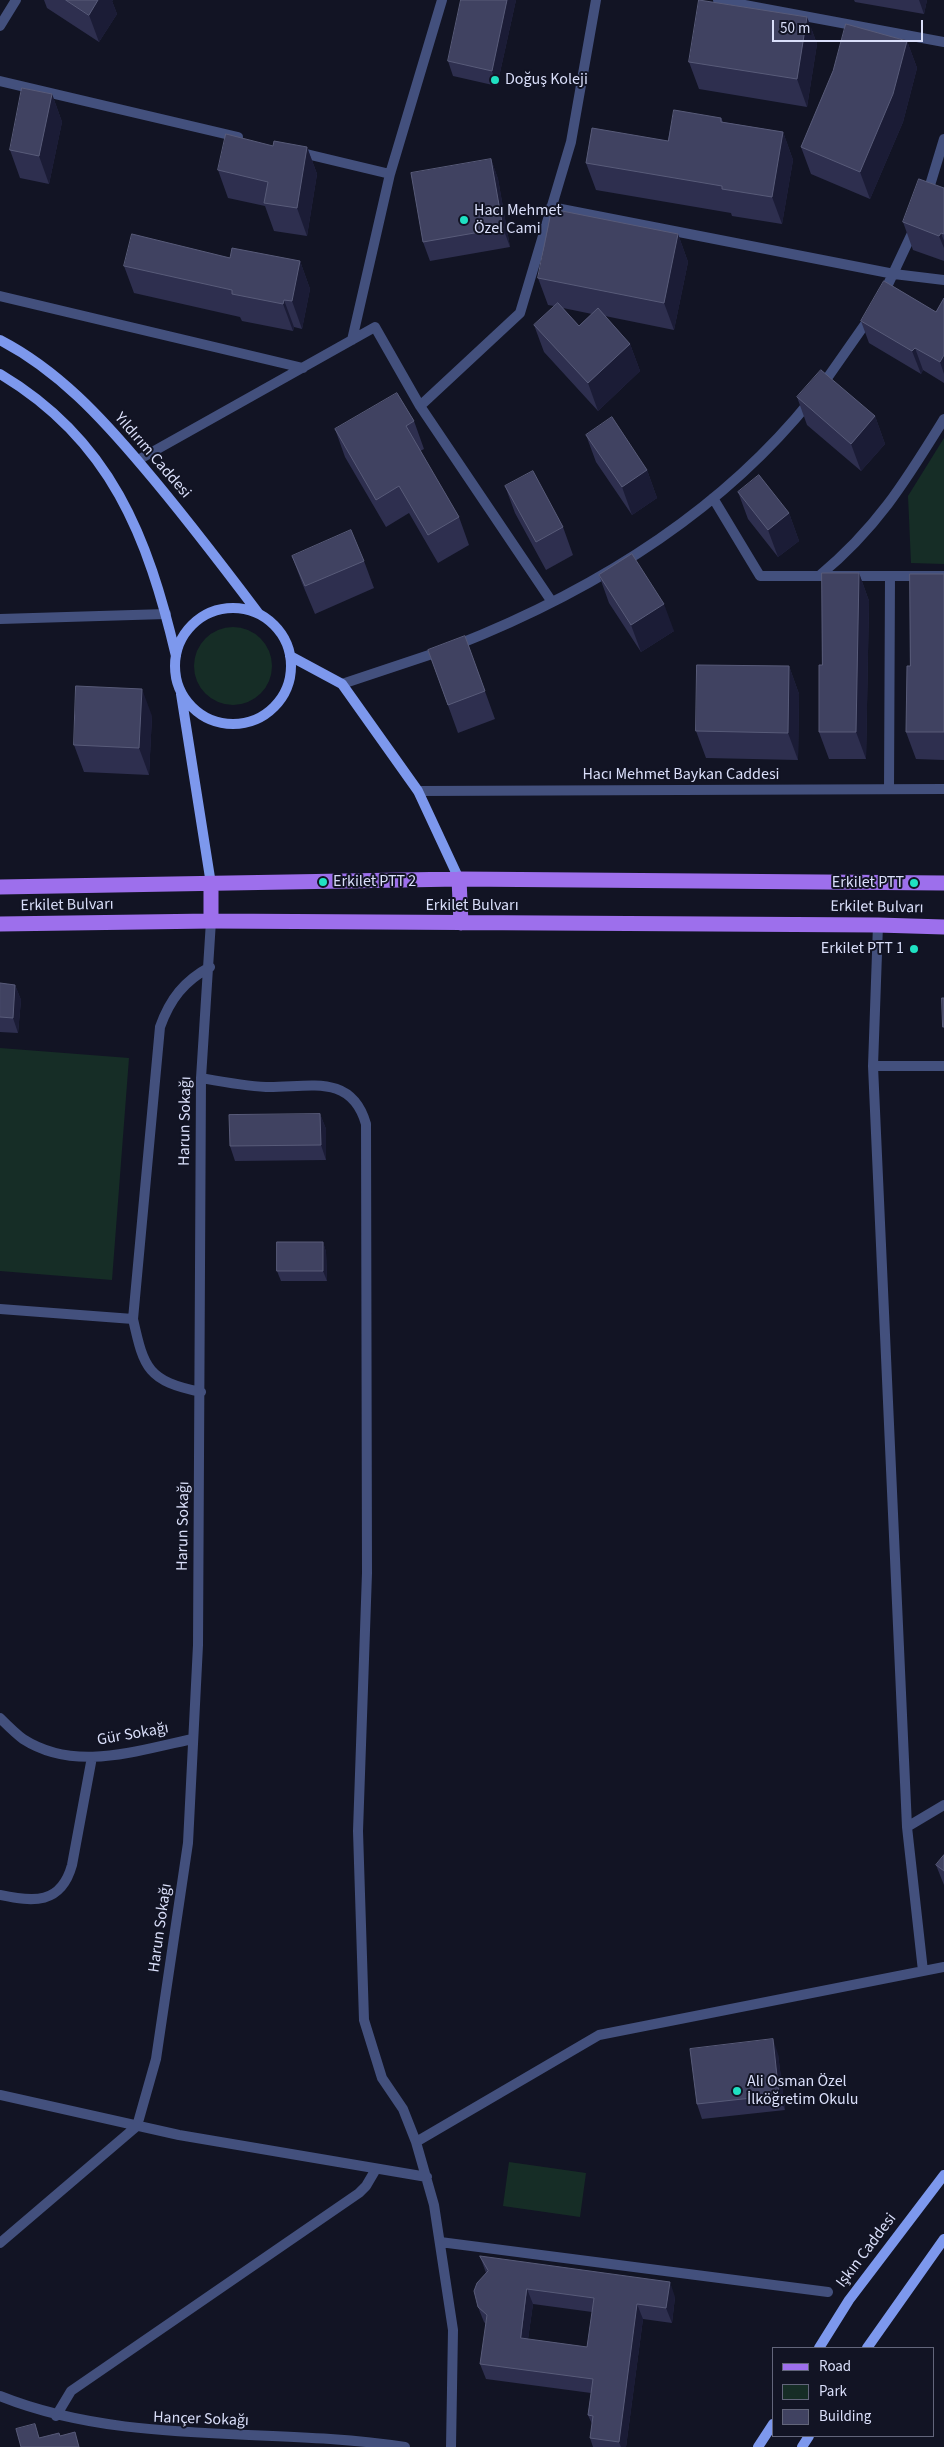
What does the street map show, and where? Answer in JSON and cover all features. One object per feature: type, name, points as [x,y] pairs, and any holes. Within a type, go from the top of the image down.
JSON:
[{"type":"main road","name":"Erkilet Bulvarı","points":[[0,887],[459,879],[944,883]]},
{"type":"main road","points":[[459,879],[461,924]]},
{"type":"main road","points":[[211,884],[211,921]]},
{"type":"main road","name":"Erkilet Bulvarı","points":[[0,924],[211,921],[944,927]]},
{"type":"street","points":[[0,26],[16,0]]},
{"type":"street","points":[[352,340],[390,174],[442,0]]},
{"type":"street","points":[[420,406],[520,313],[571,142],[596,0]]},
{"type":"street","points":[[718,0],[944,42]]},
{"type":"street","points":[[0,81],[247,140]]},
{"type":"street","points":[[342,684],[387,671],[466,641],[552,602],[619,565],[661,538],[713,498],[774,442],[810,400],[856,339],[894,274],[922,209],[944,139]]},
{"type":"street","points":[[285,149],[390,174]]},
{"type":"street","points":[[551,207],[894,274],[944,280]]},
{"type":"street","points":[[0,296],[303,368]]},
{"type":"street","points":[[138,460],[375,327],[420,406],[552,602]]},
{"type":"street","name":"Yıldırım Caddesi","points":[[0,340],[38,363],[62,381],[92,410],[138,460],[259,614]]},
{"type":"street","points":[[0,374],[66,424],[95,456],[133,521],[166,614],[176,658],[176,673],[211,884]]},
{"type":"street","points":[[819,576],[843,556],[880,516],[909,476],[944,419]]},
{"type":"street","points":[[713,498],[760,576],[944,576]]},
{"type":"street","points":[[889,789],[890,576]]},
{"type":"street","points":[[176,658],[184,636],[194,624],[207,615],[229,609],[259,614],[277,628],[285,641],[290,656],[289,679],[280,700],[270,711],[249,722],[227,724],[212,720],[192,707],[180,688]]},
{"type":"street","points":[[0,620],[166,614]]},
{"type":"street","points":[[290,656],[342,684],[418,791],[459,879]]},
{"type":"street","name":"Hacı Mehmet Baykan Caddesi","points":[[418,791],[944,789]]},
{"type":"street","name":"Harun Sokağı","points":[[137,2126],[156,2059],[187,1852],[198,1645],[201,1392],[201,1078],[210,967],[211,921]]},
{"type":"street","points":[[878,925],[874,1066],[907,1827],[922,1972]]},
{"type":"street","points":[[201,1392],[168,1384],[148,1368],[141,1354],[133,1318],[160,1027],[175,994],[186,983],[210,967]]},
{"type":"street","points":[[874,1066],[944,1066]]},
{"type":"street","points":[[201,1078],[266,1087],[328,1086],[352,1098],[366,1124],[367,1573],[358,1831],[364,2020],[382,2078],[403,2109],[427,2177],[440,2242],[453,2330],[450,2447]]},
{"type":"street","points":[[0,1309],[133,1318]]},
{"type":"street","name":"Gür Sokağı","points":[[0,1718],[23,1738],[38,1746],[70,1755],[92,1757],[135,1753],[193,1739]]},
{"type":"street","points":[[0,1895],[36,1900],[53,1894],[66,1882],[72,1866],[92,1757]]},
{"type":"street","points":[[907,1827],[944,1805]]},
{"type":"street","points":[[416,2142],[599,2035],[944,1968]]},
{"type":"street","points":[[0,2095],[137,2126],[427,2177]]},
{"type":"street","points":[[0,2243],[137,2126]]},
{"type":"street","points":[[56,2416],[71,2391],[359,2193],[366,2186],[376,2168]]},
{"type":"street","name":"Işkın Caddesi","points":[[820,2347],[849,2300],[944,2175]]},
{"type":"street","points":[[440,2242],[828,2292]]},
{"type":"street","points":[[868,2347],[943,2243]]},
{"type":"street","name":"Hançer Sokağı","points":[[0,2396],[56,2416],[144,2433],[338,2438],[406,2447]]},
{"type":"street","points":[[758,2447],[772,2426]]},
{"type":"green space","points":[[944,438],[944,564],[911,563],[908,496]]},
{"type":"green space","points":[[225,627],[241,627],[255,633],[266,644],[272,658],[272,674],[266,688],[255,699],[241,705],[225,705],[211,699],[200,688],[194,674],[194,658],[200,644],[211,633]]},
{"type":"green space","points":[[0,1048],[129,1058],[112,1280],[0,1271]]},
{"type":"green space","points":[[509,2162],[586,2173],[580,2217],[503,2206]]},
{"type":"building","points":[[66,0],[98,0],[89,15]]},
{"type":"building","points":[[461,0],[507,0],[492,71],[448,61]]},
{"type":"building","points":[[699,0],[807,17],[797,79],[689,62]]},
{"type":"building","points":[[846,24],[907,41],[893,94],[860,172],[801,147],[833,71]]},
{"type":"building","points":[[22,88],[52,94],[39,156],[10,150]]},
{"type":"building","points":[[674,110],[721,118],[721,122],[783,132],[772,197],[722,189],[722,186],[586,163],[592,128],[668,141]]},
{"type":"building","points":[[226,134],[273,146],[274,141],[307,147],[297,208],[264,203],[268,182],[218,170]]},
{"type":"building","name":"Hacı Mehmet Özel Cami","points":[[491,159],[503,228],[423,242],[411,173]]},
{"type":"building","points":[[919,179],[944,188],[944,234],[941,233],[939,236],[903,222]]},
{"type":"building","points":[[552,209],[678,234],[664,303],[538,278]]},
{"type":"building","points":[[132,234],[230,258],[232,248],[300,261],[292,301],[284,300],[283,304],[232,294],[232,290],[124,266]]},
{"type":"building","points":[[884,281],[936,312],[944,298],[944,355],[940,362],[915,348],[912,351],[861,321]]},
{"type":"building","points":[[558,303],[579,326],[598,308],[630,344],[588,383],[534,325]]},
{"type":"building","points":[[821,370],[875,416],[851,444],[797,397]]},
{"type":"building","points":[[397,393],[414,421],[406,426],[459,517],[428,535],[399,486],[376,500],[335,429]]},
{"type":"building","points":[[612,417],[647,470],[622,487],[586,435]]},
{"type":"building","points":[[533,471],[563,527],[536,542],[505,486]]},
{"type":"building","points":[[759,475],[789,513],[768,530],[738,492]]},
{"type":"building","points":[[351,530],[364,561],[305,586],[292,556]]},
{"type":"building","points":[[632,554],[664,604],[631,625],[599,575]]},
{"type":"building","points":[[822,573],[859,573],[856,732],[819,732],[819,665],[822,665]]},
{"type":"building","points":[[910,574],[944,574],[944,732],[906,732],[907,666],[910,666]]},
{"type":"building","points":[[465,636],[485,691],[448,705],[428,650]]},
{"type":"building","points":[[697,665],[789,666],[788,733],[696,731]]},
{"type":"building","points":[[76,686],[142,689],[139,748],[74,745]]},
{"type":"building","points":[[0,983],[15,985],[13,1018],[0,1017]]},
{"type":"building","points":[[942,998],[944,998],[944,1027],[943,1027]]},
{"type":"building","points":[[320,1114],[321,1145],[230,1146],[229,1115]]},
{"type":"building","points":[[277,1242],[323,1242],[323,1271],[277,1271]]},
{"type":"building","points":[[944,1855],[944,1871],[936,1865]]},
{"type":"building","points":[[773,2039],[779,2095],[697,2104],[690,2049]]},
{"type":"building","points":[[480,2256],[670,2282],[666,2308],[637,2304],[619,2442],[590,2438],[593,2416],[588,2415],[593,2379],[480,2364],[487,2315],[478,2307],[474,2291],[477,2283],[488,2271]],"holes":[[[527,2289],[594,2298],[587,2347],[521,2338]]]},
{"type":"building","points":[[35,2424],[39,2438],[59,2433],[60,2436],[75,2432],[79,2447],[21,2447],[16,2429]]},
{"type":"place","name":"Doğuş Koleji","points":[[495,80]]},
{"type":"place","name":"Hacı Mehmet Özel Cami","points":[[464,220]]},
{"type":"place","name":"Erkilet PTT 2","points":[[323,882]]},
{"type":"place","name":"Erkilet PTT","points":[[914,883]]},
{"type":"place","name":"Erkilet PTT 1","points":[[914,949]]},
{"type":"place","name":"Ali Osman Özel İlköğretim Okulu","points":[[737,2091]]}]
